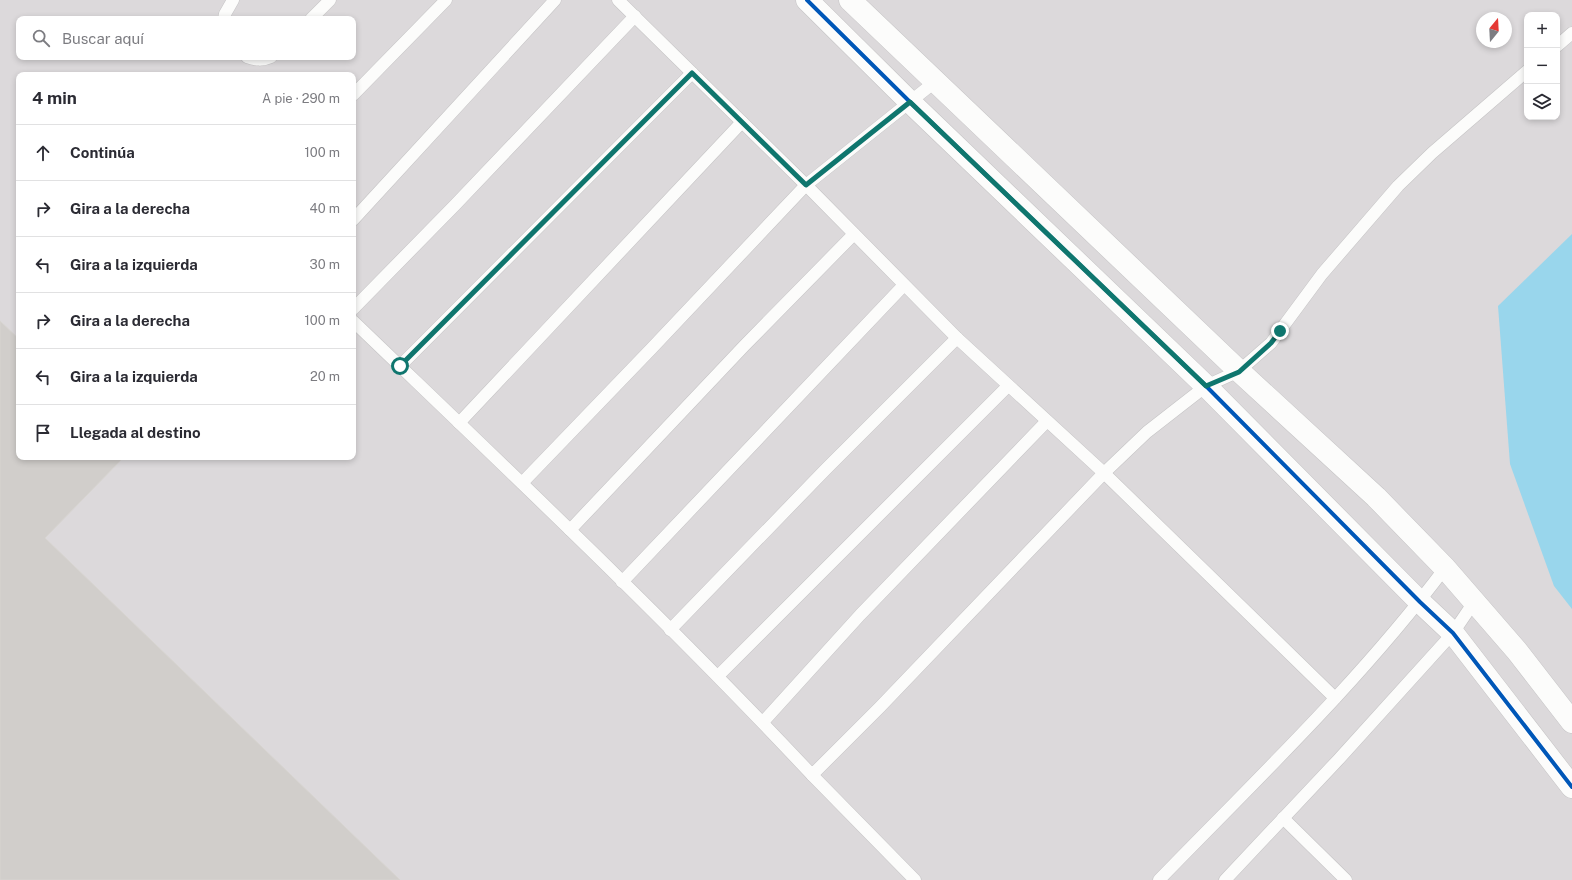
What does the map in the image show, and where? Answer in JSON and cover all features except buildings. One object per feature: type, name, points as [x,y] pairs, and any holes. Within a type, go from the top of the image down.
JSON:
[{"type":"street","points":[[807,0],[910,102],[1206,386],[1420,602],[1453,633],[1572,787]]},
{"type":"street","points":[[850,0],[1239,372],[1376,497],[1445,568],[1517,651],[1572,722]]},
{"type":"lane","points":[[225,16],[233,0]]},
{"type":"lane","points":[[314,16],[330,0]]},
{"type":"lane","points":[[356,92],[446,0]]},
{"type":"lane","points":[[356,217],[555,0]]},
{"type":"lane","points":[[618,0],[806,185],[957,338],[1104,473],[1335,698]]},
{"type":"lane","points":[[356,306],[635,16]]},
{"type":"lane","points":[[1560,43],[1572,33]]},
{"type":"lane","points":[[400,366],[692,73]]},
{"type":"lane","points":[[812,775],[875,713],[1104,473],[1147,432],[1206,386],[1239,372],[1271,343],[1322,274],[1398,186],[1432,153],[1524,74]]},
{"type":"lane","points":[[522,483],[806,185],[936,81]]},
{"type":"lane","points":[[460,423],[742,122]]},
{"type":"lane","points":[[570,530],[744,346],[854,234]]},
{"type":"lane","points":[[622,582],[904,285]]},
{"type":"lane","points":[[356,324],[522,483],[718,676],[915,880]]},
{"type":"lane","points":[[670,630],[824,470],[957,338]]},
{"type":"lane","points":[[718,676],[1008,386]]},
{"type":"lane","points":[[763,722],[860,615],[1047,421]]},
{"type":"lane","points":[[1159,880],[1335,698],[1420,602],[1445,568]]},
{"type":"lane","points":[[1225,880],[1453,633],[1474,602]]},
{"type":"lane","points":[[1283,818],[1346,880]]},
{"type":"shaded area","points":[[0,0],[1572,0],[1572,880],[0,880]]},
{"type":"water","points":[[1572,234],[1572,609],[1554,586],[1510,464],[1498,306]]},
{"type":"cycle path","points":[[807,0],[910,102],[1206,386],[1420,602],[1453,633],[1572,787]]},
{"type":"route","points":[[400,366],[692,73],[806,185],[910,102],[1206,386],[1239,372],[1271,343],[1280,331]]}]
